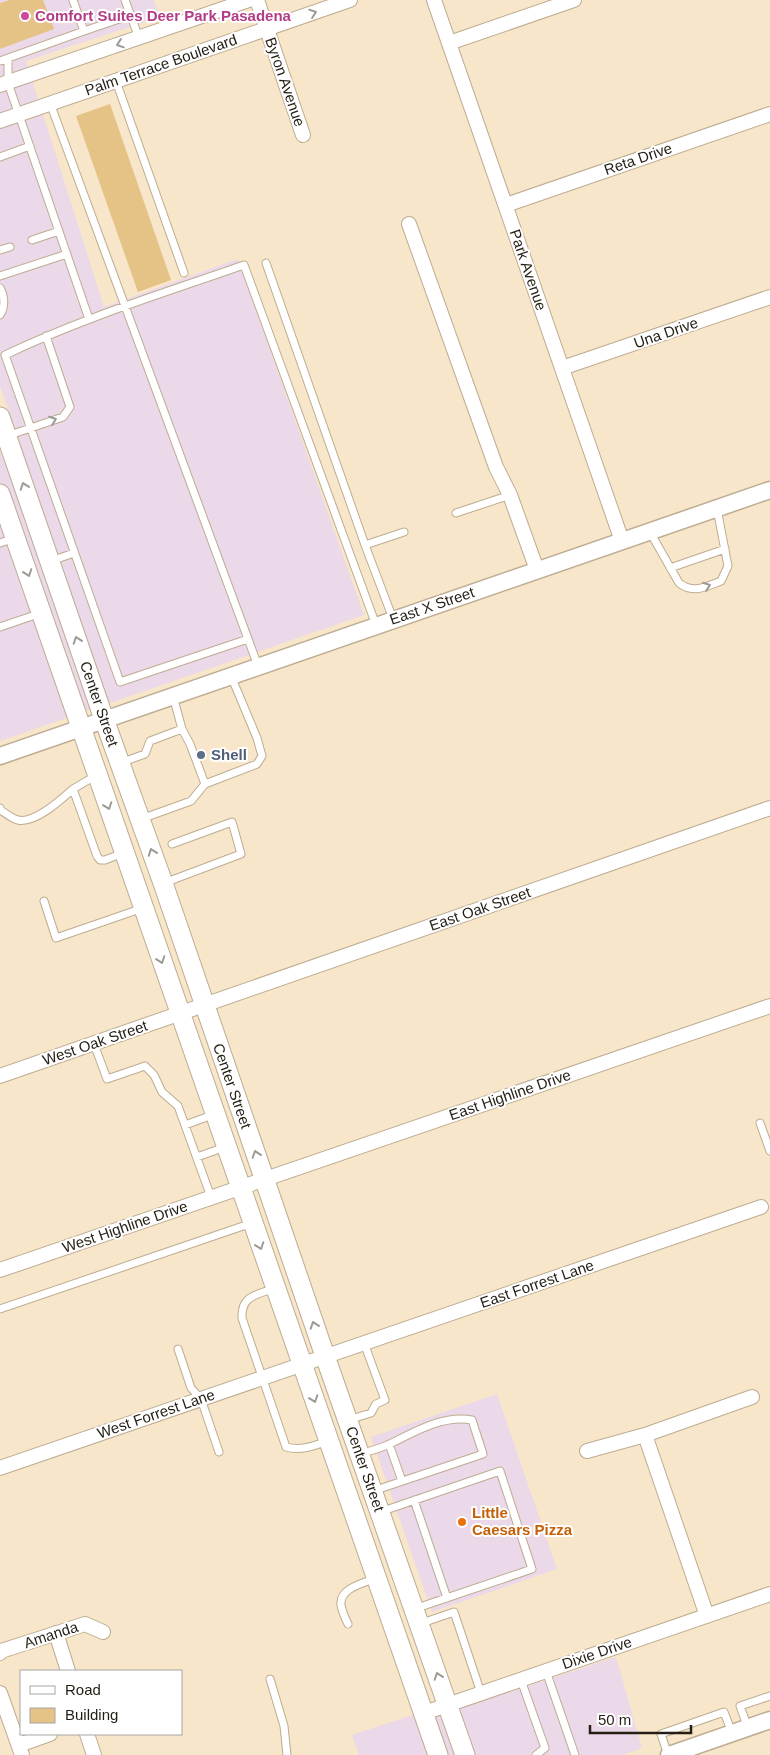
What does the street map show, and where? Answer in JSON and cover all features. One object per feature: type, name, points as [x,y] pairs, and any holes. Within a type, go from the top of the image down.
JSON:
[{"type":"main road","name":"Center Street","points":[[0,417],[3,437],[50,561],[92,723],[97,775],[143,908],[191,1010],[252,1183],[313,1360],[328,1440],[438,1755]]},
{"type":"main road","name":"Center Street","points":[[0,494],[8,540],[92,723],[120,763],[163,883],[215,1114],[226,1146],[252,1183],[252,1222],[275,1288],[347,1420],[465,1755]]},
{"type":"main road","points":[[377,1577],[400,1570]]},
{"type":"street","points":[[4,84],[249,0]]},
{"type":"street","name":"Byron Avenue","points":[[257,0],[303,135]]},
{"type":"street","name":"Palm Terrace Boulevard","points":[[0,121],[350,0]]},
{"type":"street","name":"Park Avenue","points":[[434,0],[622,541]]},
{"type":"street","points":[[449,42],[574,0]]},
{"type":"street","name":"Reta Drive","points":[[506,205],[770,114]]},
{"type":"street","points":[[409,224],[496,467],[510,496],[537,570]]},
{"type":"street","name":"Una Drive","points":[[562,368],[770,297]]},
{"type":"street","name":"East X Street","points":[[0,756],[770,490]]},
{"type":"street","name":"East Oak Street","points":[[191,1010],[770,808]]},
{"type":"street","name":"East Highline Drive","points":[[252,1183],[770,1006]]},
{"type":"street","name":"West Oak Street","points":[[0,1076],[191,1010]]},
{"type":"street","name":"West Highline Drive","points":[[0,1270],[252,1183]]},
{"type":"street","name":"East Forrest Lane","points":[[313,1360],[761,1207]]},
{"type":"street","name":"West Forrest Lane","points":[[0,1468],[313,1360]]},
{"type":"street","points":[[587,1451],[645,1435],[752,1397]]},
{"type":"street","points":[[645,1435],[707,1616]]},
{"type":"street","name":"Dixie Drive","points":[[424,1713],[770,1594]]},
{"type":"street","name":"Amanda","points":[[0,1653],[1,1651],[85,1624],[102,1632]]},
{"type":"street","points":[[56,1633],[68,1670]]},
{"type":"street","points":[[0,1693],[21,1750],[48,1735]]},
{"type":"street","points":[[668,1755],[770,1720]]},
{"type":"street","points":[[87,1735],[94,1755]]},
{"type":"lane","points":[[73,0],[84,31]]},
{"type":"lane","points":[[125,0],[139,38]]},
{"type":"lane","points":[[0,61],[131,15]]},
{"type":"lane","points":[[8,58],[4,84],[30,146],[89,319]]},
{"type":"lane","points":[[116,80],[184,273]]},
{"type":"lane","points":[[50,103],[258,666]]},
{"type":"lane","points":[[0,157],[30,146]]},
{"type":"lane","points":[[32,240],[59,231]]},
{"type":"lane","points":[[0,250],[10,247]]},
{"type":"lane","points":[[0,276],[67,254]]},
{"type":"lane","points":[[266,263],[393,620]]},
{"type":"lane","points":[[248,639],[120,682],[31,428],[3,356],[89,319],[244,265],[376,625]]},
{"type":"lane","points":[[0,288],[4,308],[0,315]]},
{"type":"lane","points":[[3,437],[63,417],[70,407],[46,336]]},
{"type":"lane","points":[[456,514],[510,496]]},
{"type":"lane","points":[[650,531],[679,583],[686,588],[701,589],[721,581],[728,566],[717,508]]},
{"type":"lane","points":[[365,545],[404,532]]},
{"type":"lane","points":[[670,568],[724,549]]},
{"type":"lane","points":[[50,561],[74,553]]},
{"type":"lane","points":[[0,625],[42,613]]},
{"type":"lane","points":[[140,819],[190,800],[205,784],[257,764],[262,756],[257,738],[231,675]]},
{"type":"lane","points":[[173,696],[182,729],[190,744],[205,784]]},
{"type":"lane","points":[[120,763],[145,754],[150,741],[182,729]]},
{"type":"lane","points":[[0,808],[0,810],[18,820],[29,820],[53,806],[73,789],[97,775]]},
{"type":"lane","points":[[73,789],[100,860],[124,853]]},
{"type":"lane","points":[[163,883],[241,854],[232,822],[172,844]]},
{"type":"lane","points":[[44,901],[56,938],[143,908]]},
{"type":"lane","points":[[94,1044],[106,1079],[145,1066],[154,1075],[162,1092],[178,1106],[211,1197]]},
{"type":"lane","points":[[186,1125],[215,1114]]},
{"type":"lane","points":[[760,1123],[770,1151]]},
{"type":"lane","points":[[197,1157],[226,1146]]},
{"type":"lane","points":[[0,1309],[252,1222]]},
{"type":"lane","points":[[275,1288],[246,1299],[242,1304],[242,1318],[286,1447],[305,1449],[328,1440]]},
{"type":"lane","points":[[347,1420],[371,1413],[376,1404],[385,1400],[364,1343]]},
{"type":"lane","points":[[178,1349],[191,1388],[202,1398],[218,1452]]},
{"type":"lane","points":[[359,1454],[389,1444],[401,1436],[447,1419],[472,1420],[483,1454],[372,1491]]},
{"type":"lane","points":[[389,1444],[402,1481]]},
{"type":"lane","points":[[380,1512],[500,1471],[532,1569],[448,1598],[417,1616]]},
{"type":"lane","points":[[414,1500],[448,1598]]},
{"type":"lane","points":[[348,1624],[341,1604],[342,1596],[350,1589],[377,1577]]},
{"type":"lane","points":[[417,1616],[454,1612],[481,1694]]},
{"type":"lane","points":[[546,1671],[576,1755]]},
{"type":"lane","points":[[270,1679],[284,1726],[287,1755]]},
{"type":"lane","points":[[521,1680],[545,1748],[540,1754]]},
{"type":"lane","points":[[740,1730],[740,1706],[770,1696]]},
{"type":"lane","points":[[668,1755],[661,1734],[724,1712],[740,1730]]},
{"type":"shaded area","points":[[0,0],[154,0],[160,17],[26,61],[104,307],[238,259],[364,615],[0,741],[0,453],[21,445],[0,386]]},
{"type":"shaded area","points":[[497,1394],[557,1569],[432,1612],[371,1437]]},
{"type":"shaded area","points":[[616,1657],[642,1748],[622,1755],[359,1755],[352,1735],[416,1714],[417,1723]]},
{"type":"building","name":"Comfort Suites Deer Park Pasadena","points":[[10,0],[43,0],[54,29],[0,49],[0,3]]},
{"type":"building","points":[[110,104],[171,280],[138,292],[76,116]]},
{"type":"place","name":"Comfort Suites Deer Park Pasadena","points":[[25,16]]},
{"type":"place","name":"Shell","points":[[201,755]]},
{"type":"place","name":"Little Caesars Pizza","points":[[462,1522]]}]
